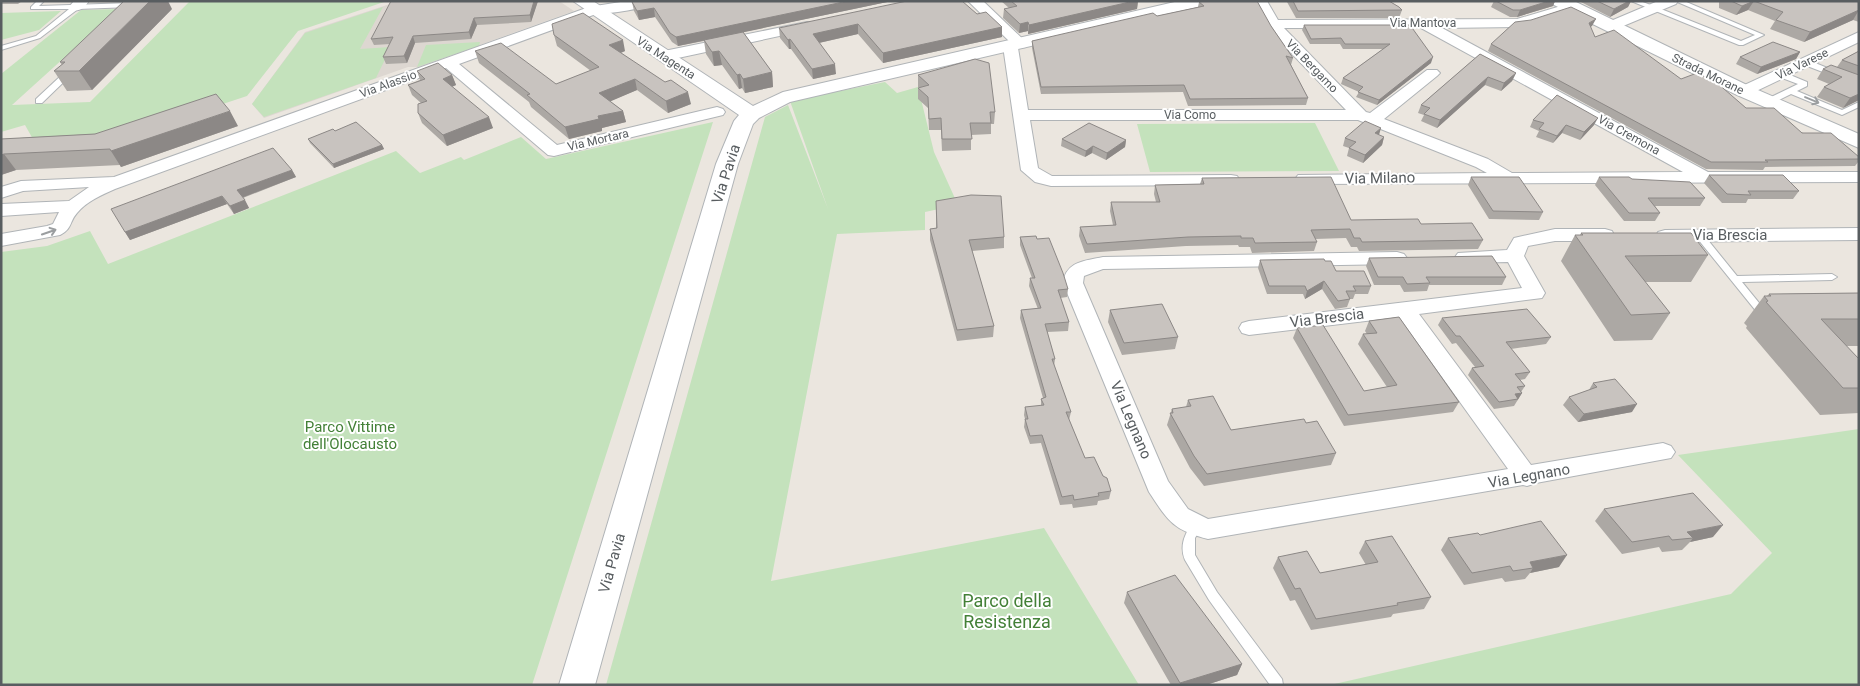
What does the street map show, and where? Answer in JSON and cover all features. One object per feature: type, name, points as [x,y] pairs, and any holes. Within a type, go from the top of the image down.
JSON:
[{"type":"street","name":"Via Alassio","points":[[1,210],[71,206],[94,192],[129,177],[448,62],[587,6],[606,10],[649,1]]},
{"type":"street","points":[[975,1],[1015,45],[1021,115],[1030,170],[1034,174],[1051,181],[1249,180]]},
{"type":"street","name":"Via Pavia","points":[[577,685],[727,164],[744,121],[752,114],[782,98],[1203,1]]},
{"type":"street","name":"Via Bergamo","points":[[1260,1],[1273,24],[1366,118],[1482,163],[1506,177]]},
{"type":"street","points":[[1611,26],[1671,1]]},
{"type":"street","name":"Via Mantova","points":[[1273,24],[1518,23],[1566,4]]},
{"type":"street","name":"Strada Morane","points":[[1566,4],[1744,91],[1859,142]]},
{"type":"street","name":"Via Magenta","points":[[587,6],[752,114]]},
{"type":"street","points":[[664,56],[822,23]]},
{"type":"street","name":"Via Cremona","points":[[1423,23],[1704,176]]},
{"type":"street","name":"Via Varese","points":[[1744,91],[1859,36]]},
{"type":"street","name":"Via Mortara","points":[[448,62],[554,150],[717,112]]},
{"type":"street","points":[[1366,118],[1432,73]]},
{"type":"street","points":[[700,80],[696,87],[726,108],[731,120],[720,154],[727,164]]},
{"type":"street","name":"Via Como","points":[[1021,115],[1366,118]]},
{"type":"street","name":"Via Milano","points":[[1288,179],[1859,176]]},
{"type":"street","name":"Via Alassio","points":[[1,193],[22,186],[106,181],[129,177]]},
{"type":"street","points":[[5,238],[52,232],[61,227],[63,218],[71,206]]},
{"type":"street","name":"Via Brescia","points":[[1249,328],[1535,293],[1514,256],[1521,242],[1546,237],[1859,234]]},
{"type":"street","points":[[1446,257],[1514,256]]},
{"type":"street","name":"Via Legnano","points":[[1416,258],[1103,263],[1079,269],[1074,274],[1074,283],[1158,485],[1179,516],[1196,526],[1214,528],[1527,477],[1663,452]]},
{"type":"street","points":[[1404,309],[1527,477]]},
{"type":"lane","points":[[41,1],[33,8],[79,4],[140,4],[133,11]]},
{"type":"lane","points":[[1634,1],[1741,44],[1762,34],[1678,1]]},
{"type":"lane","points":[[1,48],[38,37],[79,4]]},
{"type":"lane","points":[[1805,62],[1859,84]]},
{"type":"lane","points":[[39,102],[76,66]]},
{"type":"lane","points":[[1768,102],[1804,84],[1780,74]]},
{"type":"lane","points":[[1790,91],[1842,113],[1859,104]]},
{"type":"lane","points":[[1700,236],[1759,309]]},
{"type":"lane","points":[[1734,278],[1832,277]]},
{"type":"lane","points":[[1196,526],[1189,538],[1189,556],[1213,596],[1277,683]]},
{"type":"shaded area","points":[[559,1],[574,11],[419,67],[408,67],[264,118],[252,104],[305,32],[396,2]]},
{"type":"green space","points":[[190,1],[387,1],[298,31],[247,96],[105,143],[38,148],[25,125],[1,132],[1,74],[81,10],[118,9],[12,105],[90,102]]},
{"type":"green space","points":[[383,7],[360,49],[391,47],[376,78],[264,117],[252,104],[305,33]]},
{"type":"green space","points":[[61,11],[39,30],[1,40],[1,13]]},
{"type":"green space","points":[[480,42],[479,46],[417,67],[426,45]]},
{"type":"green space","name":"Parco della Resistenza","points":[[885,82],[897,93],[918,87],[934,152],[958,205],[925,212],[925,230],[837,234],[771,581],[1044,528],[1139,685],[606,685],[765,117],[788,105],[828,209],[790,101]]},
{"type":"green space","name":"Parco Vittime dell'Olocausto","points":[[713,122],[532,685],[1,685],[1,252],[47,246],[90,231],[108,264],[396,151],[420,173],[461,157],[464,160],[521,137],[546,159]]},
{"type":"green space","points":[[1315,123],[1339,171],[1150,172],[1137,124]]},
{"type":"green space","points":[[1859,429],[1859,685],[1330,685],[1731,594],[1772,553],[1678,455]]},
{"type":"building","points":[[124,1],[150,1],[79,71],[54,71],[65,62],[60,62]]},
{"type":"building","points":[[391,1],[534,1],[530,15],[474,18],[469,32],[413,36],[404,56],[383,57],[393,37],[371,39]]},
{"type":"building","points":[[848,1],[676,37],[670,33],[654,8],[637,11],[632,2]]},
{"type":"building","points":[[907,1],[962,1],[977,14],[986,12],[1002,27],[883,53],[858,24],[813,34],[835,64],[812,69],[790,39],[788,40],[779,28]]},
{"type":"building","points":[[1011,1],[1134,1],[1029,25],[1028,22],[1020,24],[1004,9],[1017,6]]},
{"type":"building","points":[[1257,1],[1271,26],[1293,58],[1286,56],[1308,98],[1190,99],[1184,85],[1041,87],[1032,41],[1153,13],[1157,16],[1204,6],[1199,2]]},
{"type":"building","points":[[1293,1],[1389,1],[1402,10],[1298,11]]},
{"type":"building","points":[[1496,1],[1549,1],[1520,10],[1513,10]]},
{"type":"building","points":[[1597,1],[1629,1],[1614,9]]},
{"type":"building","points":[[1731,1],[1754,1],[1742,6]]},
{"type":"building","points":[[1754,1],[1855,1],[1859,2],[1859,10],[1810,32],[1776,20],[1783,12]]},
{"type":"building","points":[[1571,7],[1596,19],[1589,23],[1595,37],[1614,30],[1681,79],[1697,73],[1716,82],[1746,108],[1774,108],[1802,133],[1831,133],[1859,159],[1711,162],[1491,44],[1515,22],[1531,20]]},
{"type":"building","points":[[583,13],[623,40],[609,45],[665,82],[671,80],[688,92],[666,101],[635,79],[599,93],[623,111],[598,116],[599,119],[565,127],[527,95],[530,94],[475,51],[501,43],[556,84],[599,67],[554,35],[552,24]]},
{"type":"building","points":[[1304,25],[1410,25],[1433,57],[1379,100],[1358,92],[1363,87],[1343,78],[1390,44],[1345,44],[1341,38],[1311,39]]},
{"type":"building","points":[[743,32],[772,72],[743,79],[740,74],[737,75],[719,51],[712,52],[704,40]]},
{"type":"building","points":[[1773,42],[1800,52],[1761,67],[1740,57]]},
{"type":"building","points":[[1859,51],[1859,66],[1842,60]]},
{"type":"building","points":[[1480,54],[1516,73],[1504,83],[1488,77],[1440,120],[1424,114],[1430,108],[1421,105]]},
{"type":"building","points":[[975,59],[989,63],[995,112],[990,112],[991,123],[970,123],[972,139],[942,139],[941,118],[929,119],[928,97],[918,88],[929,85],[918,75]]},
{"type":"building","points":[[438,63],[452,75],[443,79],[489,117],[443,135],[418,113],[418,104],[427,101],[408,85],[425,79],[417,71]]},
{"type":"building","points":[[1831,65],[1859,75],[1859,94],[1850,98],[1824,87],[1842,77],[1823,69]]},
{"type":"building","points":[[216,94],[230,111],[111,151],[110,149],[1,155],[1,139],[95,134]]},
{"type":"building","points":[[1557,95],[1598,118],[1584,132],[1566,125],[1557,136],[1539,129],[1544,123],[1533,120]]},
{"type":"building","points":[[1365,121],[1381,128],[1375,133],[1384,137],[1365,155],[1349,148],[1356,142],[1345,138]]},
{"type":"building","points":[[356,122],[382,145],[333,164],[308,139],[333,129],[335,131]]},
{"type":"building","points":[[1089,123],[1126,140],[1107,153],[1093,146],[1086,151],[1062,139]]},
{"type":"building","points":[[273,148],[292,170],[237,190],[245,200],[230,206],[222,196],[125,232],[111,209]]},
{"type":"building","points":[[1709,175],[1783,175],[1799,191],[1748,191],[1751,195],[1727,194]]},
{"type":"building","points":[[1331,177],[1351,220],[1418,219],[1421,224],[1472,223],[1483,240],[1362,242],[1360,238],[1354,238],[1350,229],[1311,230],[1317,242],[1255,243],[1253,238],[1241,238],[1241,236],[1188,237],[1087,244],[1080,227],[1116,225],[1111,202],[1160,202],[1155,185],[1204,184],[1202,178]]},
{"type":"building","points":[[1471,177],[1519,177],[1543,212],[1493,211]]},
{"type":"building","points":[[1599,177],[1629,177],[1632,179],[1690,182],[1705,198],[1648,198],[1660,213],[1629,213]]},
{"type":"building","points":[[971,195],[1001,196],[1004,237],[969,240],[994,326],[957,330],[930,229],[937,228],[936,201]]},
{"type":"building","points":[[1581,233],[1691,233],[1708,255],[1625,256],[1670,313],[1631,315],[1575,235],[1583,235]]},
{"type":"building","points":[[1036,236],[1037,239],[1049,238],[1068,289],[1058,290],[1069,322],[1045,324],[1055,359],[1052,359],[1071,412],[1066,412],[1085,458],[1094,457],[1103,476],[1107,478],[1111,491],[1098,493],[1099,496],[1074,500],[1073,495],[1062,497],[1042,435],[1030,436],[1025,419],[1028,419],[1025,407],[1044,405],[1041,399],[1046,397],[1021,310],[1041,308],[1030,278],[1035,278],[1020,237]]},
{"type":"building","points":[[1492,256],[1506,277],[1426,277],[1430,283],[1407,284],[1403,277],[1378,277],[1369,258]]},
{"type":"building","points":[[1324,259],[1325,261],[1331,261],[1336,271],[1364,271],[1371,286],[1353,286],[1356,291],[1346,291],[1350,299],[1338,301],[1324,281],[1307,291],[1305,286],[1269,286],[1260,260]]},
{"type":"building","points":[[1859,293],[1859,319],[1821,319],[1859,359],[1859,388],[1843,388],[1766,302],[1768,301],[1764,296],[1771,296],[1769,294]]},
{"type":"building","points":[[1162,304],[1178,337],[1124,343],[1110,310]]},
{"type":"building","points":[[1527,309],[1551,337],[1506,342],[1530,372],[1515,374],[1525,386],[1517,387],[1522,393],[1515,394],[1518,399],[1499,402],[1472,368],[1484,366],[1460,336],[1456,336],[1442,318]]},
{"type":"building","points":[[1399,317],[1459,402],[1348,415],[1297,328],[1323,325],[1364,391],[1397,385],[1363,334],[1377,333],[1369,321]]},
{"type":"building","points":[[1615,379],[1637,404],[1584,414],[1569,397],[1597,387],[1593,383]]},
{"type":"building","points":[[1213,396],[1231,430],[1304,419],[1306,423],[1317,421],[1336,453],[1207,474],[1194,456],[1170,413],[1173,413],[1172,409],[1191,406],[1188,400]]},
{"type":"building","points":[[1693,493],[1723,525],[1687,532],[1693,538],[1672,540],[1669,536],[1632,542],[1604,509]]},
{"type":"building","points":[[1541,521],[1567,555],[1530,562],[1533,568],[1513,571],[1510,566],[1472,573],[1448,538],[1478,533],[1480,535]]},
{"type":"building","points":[[1392,536],[1431,597],[1397,603],[1398,605],[1316,619],[1300,588],[1295,589],[1278,557],[1307,551],[1320,573],[1378,562],[1365,541]]},
{"type":"building","points":[[1175,575],[1242,664],[1180,683],[1127,592]]}]
